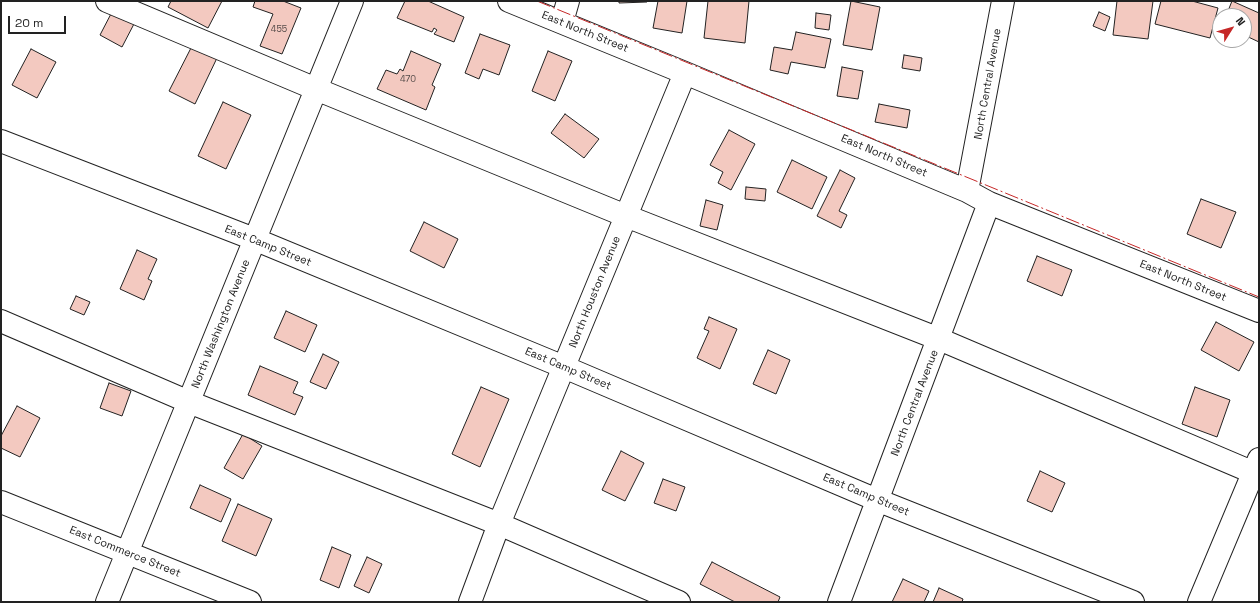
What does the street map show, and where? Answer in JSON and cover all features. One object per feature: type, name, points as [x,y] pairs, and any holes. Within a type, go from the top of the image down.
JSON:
[{"type":"street","points":[[107,1],[316,89],[626,216],[939,339],[1257,468],[1199,602]]},
{"type":"street","name":"North Washington Avenue","points":[[107,602],[190,402],[254,239],[352,1]]},
{"type":"street","name":"East North Street","points":[[509,1],[685,72],[967,191],[989,203],[1259,311]]},
{"type":"street","points":[[562,22],[568,1]]},
{"type":"street","name":"North Central Avenue","points":[[967,191],[1003,1]]},
{"type":"street","name":"North Houston Avenue","points":[[470,602],[499,524],[685,72]]},
{"type":"street","name":"East Camp Street","points":[[1,141],[254,239],[564,367],[877,500],[1133,602]]},
{"type":"street","name":"North Central Avenue","points":[[839,602],[989,203]]},
{"type":"street","points":[[1,321],[190,402],[499,524],[679,602]]},
{"type":"street","name":"East Commerce Street","points":[[1,502],[250,602]]},
{"type":"building","points":[[171,1],[222,1],[208,28],[168,7]]},
{"type":"building","points":[[255,1],[283,1],[301,8],[282,54],[260,46],[273,14],[253,7]]},
{"type":"building","points":[[405,1],[428,1],[464,17],[454,42],[434,34],[437,30],[434,28],[432,32],[397,18]]},
{"type":"building","points":[[619,1],[647,1],[647,2],[619,3]]},
{"type":"building","points":[[658,1],[687,1],[682,33],[653,28]]},
{"type":"building","points":[[708,1],[749,1],[745,43],[704,38]]},
{"type":"building","points":[[851,1],[880,7],[872,50],[843,45]]},
{"type":"building","points":[[1117,1],[1153,1],[1148,39],[1113,35]]},
{"type":"building","points":[[1161,1],[1192,1],[1218,8],[1212,8],[1212,30],[1210,38],[1155,24]]},
{"type":"building","points":[[1232,1],[1248,8],[1229,8]]},
{"type":"building","points":[[113,10],[135,22],[122,47],[100,35]]},
{"type":"building","points":[[1252,10],[1259,13],[1259,42],[1252,39]]},
{"type":"building","points":[[1099,12],[1110,17],[1105,31],[1093,26]]},
{"type":"building","points":[[816,13],[831,15],[829,30],[815,28]]},
{"type":"building","points":[[796,32],[831,39],[825,68],[791,62],[788,74],[770,70],[774,47],[792,50]]},
{"type":"building","points":[[480,34],[510,45],[499,75],[483,69],[479,79],[465,73]]},
{"type":"building","points":[[192,46],[217,58],[195,104],[169,91]]},
{"type":"building","points":[[31,49],[56,62],[37,98],[12,85]]},
{"type":"building","points":[[411,51],[441,64],[432,85],[435,87],[426,110],[377,89],[386,70],[397,74],[400,69],[403,71]]},
{"type":"building","points":[[548,51],[572,61],[555,101],[532,91]]},
{"type":"building","points":[[904,55],[922,58],[920,71],[902,68]]},
{"type":"building","points":[[842,67],[863,71],[858,99],[837,96]]},
{"type":"building","points":[[223,102],[251,115],[226,169],[198,156]]},
{"type":"building","points":[[879,104],[910,110],[907,128],[875,122]]},
{"type":"building","points":[[565,114],[599,139],[584,158],[551,133]]},
{"type":"building","points":[[729,130],[755,144],[731,190],[718,183],[723,172],[710,165]]},
{"type":"building","points":[[792,160],[827,177],[812,209],[777,192]]},
{"type":"building","points":[[840,170],[855,178],[839,211],[847,215],[841,228],[817,216]]},
{"type":"building","points":[[746,187],[766,189],[765,201],[745,199]]},
{"type":"building","points":[[1201,199],[1236,212],[1221,248],[1187,234]]},
{"type":"building","points":[[706,200],[723,205],[717,230],[700,226]]},
{"type":"building","points":[[424,222],[458,239],[444,268],[410,251]]},
{"type":"building","points":[[137,250],[157,259],[148,279],[152,281],[144,300],[120,289]]},
{"type":"building","points":[[1037,256],[1072,270],[1062,296],[1027,281]]},
{"type":"building","points":[[76,296],[90,302],[84,315],[70,309]]},
{"type":"building","points":[[286,311],[317,325],[305,352],[274,338]]},
{"type":"building","points":[[709,317],[737,329],[720,369],[697,358],[709,331],[704,329]]},
{"type":"building","points":[[1216,322],[1254,342],[1239,371],[1201,350]]},
{"type":"building","points":[[768,350],[790,360],[776,394],[753,384]]},
{"type":"building","points":[[323,354],[339,362],[326,389],[310,382]]},
{"type":"building","points":[[260,366],[298,382],[293,393],[303,397],[295,415],[248,395]]},
{"type":"building","points":[[109,383],[131,391],[122,416],[100,408]]},
{"type":"building","points":[[481,387],[509,399],[480,467],[452,454]]},
{"type":"building","points":[[1195,387],[1230,400],[1217,437],[1182,424]]},
{"type":"building","points":[[17,406],[40,418],[20,457],[1,448],[1,436]]},
{"type":"building","points":[[243,434],[262,446],[243,479],[224,468]]},
{"type":"building","points":[[621,451],[644,463],[625,501],[602,490]]},
{"type":"building","points":[[1040,471],[1065,483],[1052,512],[1027,501]]},
{"type":"building","points":[[663,479],[685,487],[676,511],[654,503]]},
{"type":"building","points":[[200,485],[231,499],[221,522],[190,508]]},
{"type":"building","points":[[238,504],[272,519],[256,556],[222,541]]},
{"type":"building","points":[[332,547],[351,555],[339,588],[320,580]]},
{"type":"building","points":[[367,557],[382,564],[369,593],[354,586]]},
{"type":"building","points":[[712,562],[780,597],[778,602],[735,602],[700,584]]},
{"type":"building","points":[[903,579],[929,591],[924,602],[892,602]]},
{"type":"building","points":[[939,588],[963,599],[962,602],[933,602]]},
{"type":"power","points":[[537,1],[1259,297]]}]
